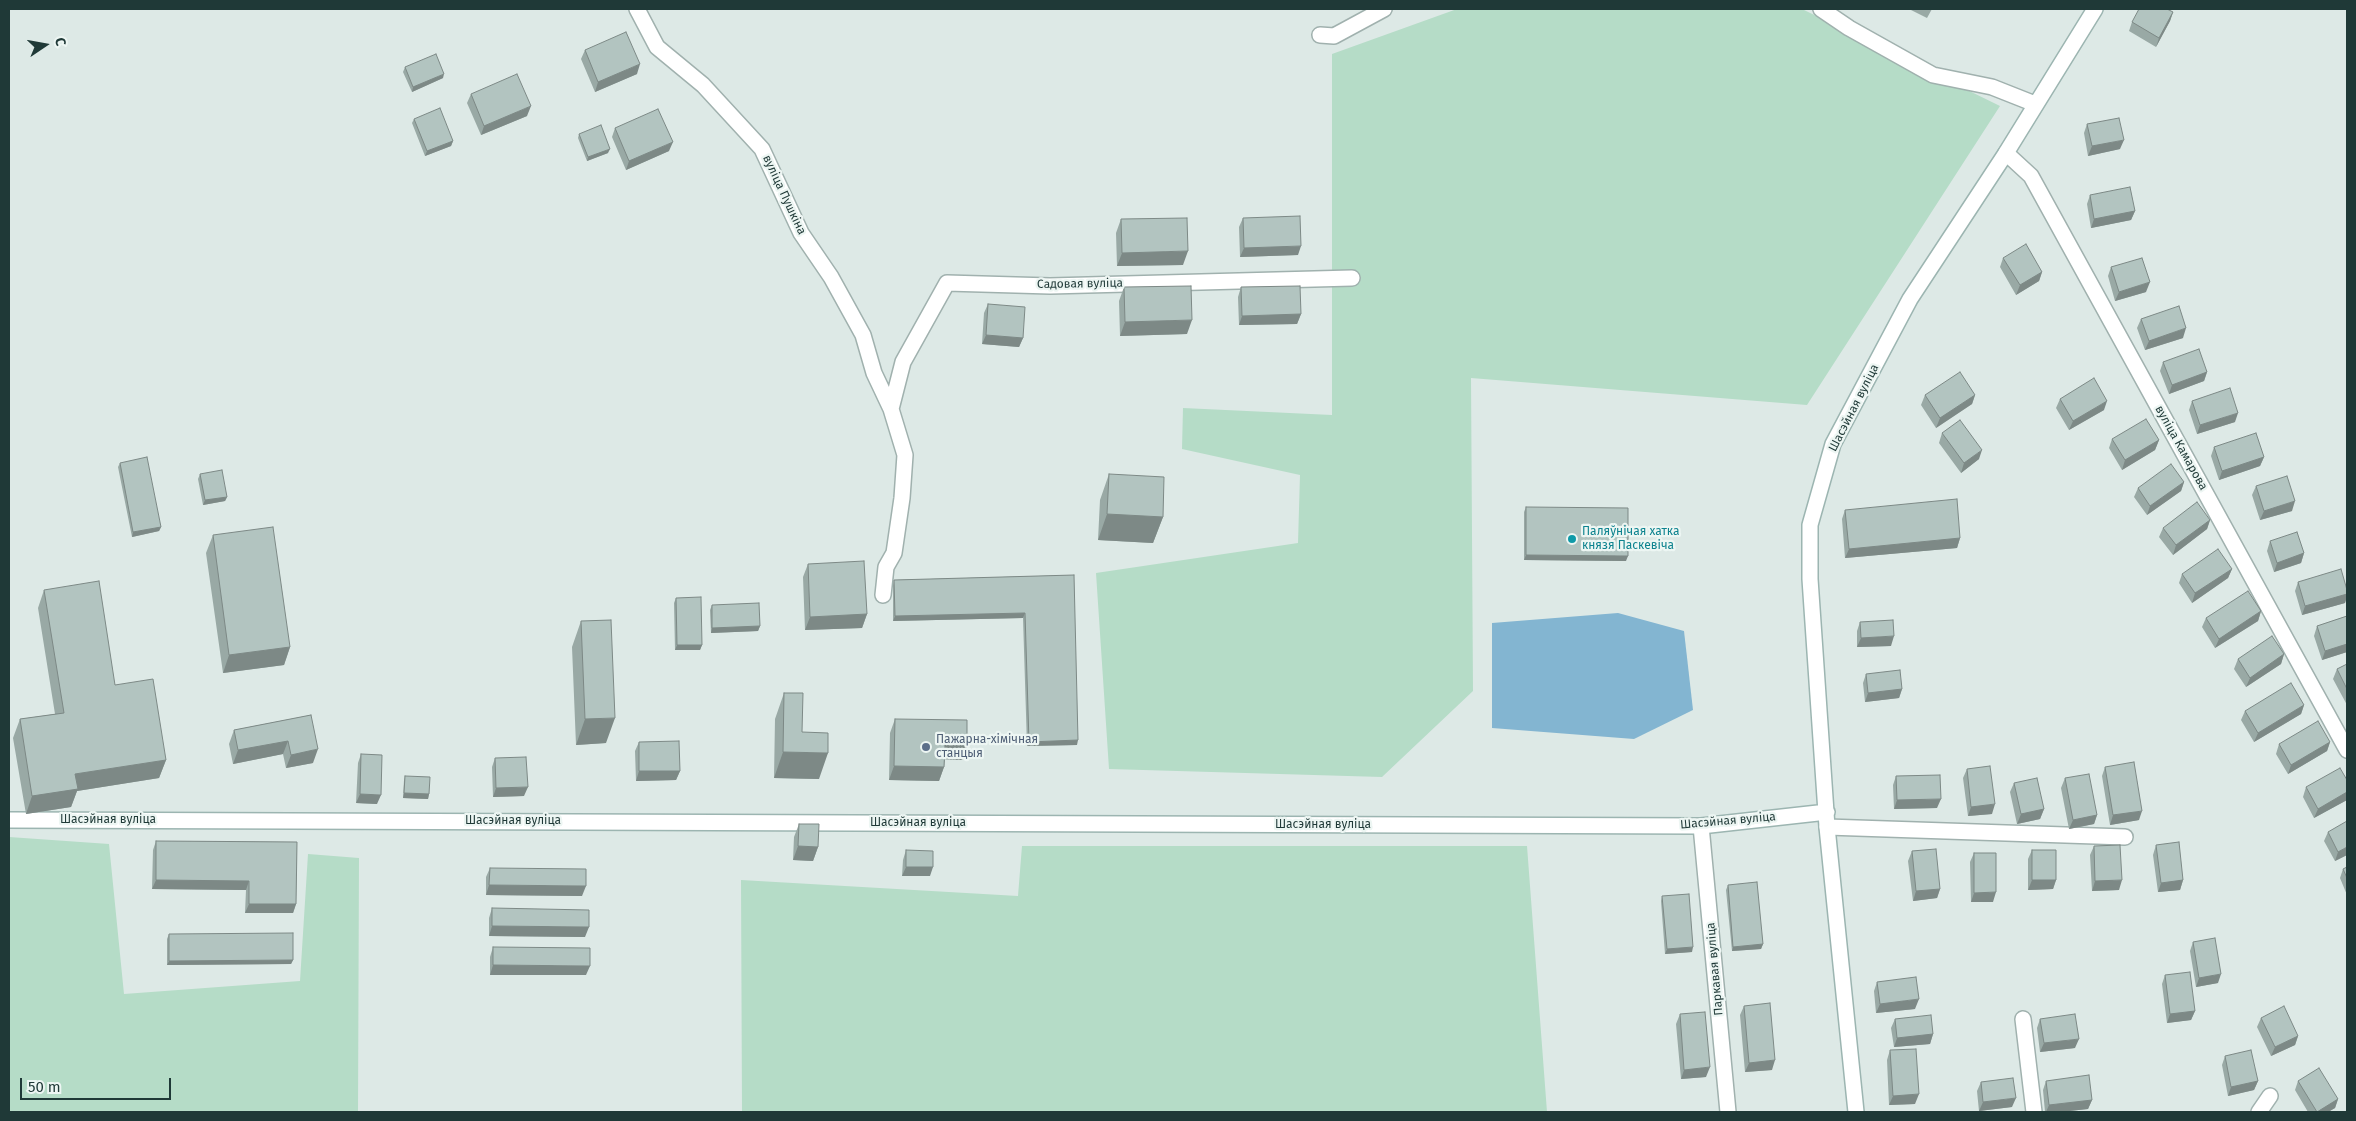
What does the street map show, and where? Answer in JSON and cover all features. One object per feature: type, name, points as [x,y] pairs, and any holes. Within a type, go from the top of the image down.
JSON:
[{"type":"street","name":"вуліца Пушкіна","points":[[638,9],[657,47],[703,85],[762,149],[801,233],[831,277],[863,335],[874,373],[890,409],[905,455],[900,516],[894,553],[886,566],[883,595]]},
{"type":"street","points":[[1320,35],[1334,36],[1384,9]]},
{"type":"street","points":[[1821,9],[1849,28],[1933,75],[1992,87],[2035,104]]},
{"type":"street","name":"Шасэйная вуліца","points":[[1856,1112],[1827,819],[1810,579],[1810,525],[1833,444],[1910,299],[2006,153],[2095,9]]},
{"type":"street","name":"вуліца Камарова","points":[[2006,153],[2031,176],[2347,750]]},
{"type":"street","name":"Садовая вуліца","points":[[890,409],[903,362],[947,283],[1050,286],[1352,278]]},
{"type":"street","name":"Шасэйная вуліца","points":[[9,820],[1702,826],[1827,819],[2125,837]]},
{"type":"street","name":"Паркавая вуліца","points":[[1702,826],[1728,1112]]},
{"type":"street","points":[[2023,1019],[2034,1112]]},
{"type":"street","points":[[2259,1112],[2270,1096]]},
{"type":"green space","points":[[1457,9],[1802,9],[2000,106],[1807,405],[1471,378],[1473,691],[1382,777],[1109,769],[1096,573],[1298,543],[1300,475],[1182,449],[1183,408],[1332,415],[1332,54]]},
{"type":"green space","points":[[9,837],[109,844],[124,994],[300,981],[308,854],[359,858],[358,1112],[9,1112]]},
{"type":"green space","points":[[1022,846],[1527,846],[1547,1112],[742,1112],[741,880],[1018,896]]},
{"type":"water","points":[[1618,613],[1684,631],[1693,710],[1634,739],[1492,728],[1492,623]]},
{"type":"building","points":[[2139,9],[2167,9],[2173,12],[2159,38],[2132,22]]},
{"type":"building","points":[[626,32],[640,64],[598,82],[585,50]]},
{"type":"building","points":[[436,54],[444,74],[413,87],[405,67]]},
{"type":"building","points":[[517,74],[531,106],[484,126],[471,94]]},
{"type":"building","points":[[440,108],[453,141],[427,151],[414,119]]},
{"type":"building","points":[[658,109],[673,142],[629,161],[615,128]]},
{"type":"building","points":[[2119,118],[2124,140],[2092,146],[2087,124]]},
{"type":"building","points":[[601,125],[610,149],[588,157],[579,134]]},
{"type":"building","points":[[2130,187],[2135,211],[2094,219],[2090,195]]},
{"type":"building","points":[[1300,216],[1301,246],[1244,248],[1243,218]]},
{"type":"building","points":[[1187,218],[1188,251],[1122,253],[1121,219]]},
{"type":"building","points":[[2026,244],[2042,272],[2020,285],[2003,258]]},
{"type":"building","points":[[2142,258],[2150,282],[2119,292],[2111,267]]},
{"type":"building","points":[[1191,286],[1192,320],[1125,322],[1124,287]]},
{"type":"building","points":[[1300,286],[1301,314],[1242,316],[1241,287]]},
{"type":"building","points":[[988,304],[1025,307],[1023,338],[986,335]]},
{"type":"building","points":[[2179,306],[2186,328],[2149,341],[2141,319]]},
{"type":"building","points":[[2199,349],[2207,372],[2172,385],[2163,362]]},
{"type":"building","points":[[1960,372],[1975,395],[1940,418],[1925,395]]},
{"type":"building","points":[[2094,378],[2107,401],[2073,421],[2060,399]]},
{"type":"building","points":[[2230,388],[2238,413],[2200,425],[2192,401]]},
{"type":"building","points":[[2146,419],[2159,440],[2125,460],[2112,439]]},
{"type":"building","points":[[1960,420],[1982,450],[1964,463],[1942,433]]},
{"type":"building","points":[[2256,433],[2264,457],[2222,471],[2214,447]]},
{"type":"building","points":[[147,457],[161,527],[133,532],[120,463]]},
{"type":"building","points":[[2171,464],[2184,482],[2150,506],[2138,488]]},
{"type":"building","points":[[222,470],[227,497],[205,500],[200,474]]},
{"type":"building","points":[[1109,474],[1164,477],[1163,517],[1107,514]]},
{"type":"building","points":[[2287,476],[2295,501],[2264,511],[2256,486]]},
{"type":"building","points":[[1957,499],[1960,538],[1849,549],[1845,510]]},
{"type":"building","points":[[2197,502],[2210,520],[2176,545],[2163,528]]},
{"type":"building","points":[[1526,507],[1628,508],[1628,556],[1526,555]]},
{"type":"building","points":[[273,527],[290,647],[229,655],[213,535]]},
{"type":"building","points":[[2297,532],[2304,553],[2277,563],[2270,541]]},
{"type":"building","points":[[2218,549],[2232,569],[2195,593],[2182,574]]},
{"type":"building","points":[[864,561],[867,614],[810,617],[808,564]]},
{"type":"building","points":[[2341,569],[2347,594],[2305,606],[2298,582]]},
{"type":"building","points":[[1074,575],[1078,740],[1029,742],[1025,613],[895,616],[894,580]]},
{"type":"building","points":[[99,581],[115,685],[153,679],[166,760],[75,774],[78,789],[32,796],[20,719],[64,713],[44,590]]},
{"type":"building","points":[[2248,591],[2261,611],[2219,639],[2206,618]]},
{"type":"building","points":[[701,597],[702,645],[677,645],[676,598]]},
{"type":"building","points":[[759,603],[760,626],[712,628],[712,605]]},
{"type":"building","points":[[2347,616],[2347,644],[2325,651],[2317,626]]},
{"type":"building","points":[[611,620],[615,718],[585,719],[581,621]]},
{"type":"building","points":[[1893,620],[1894,636],[1861,638],[1860,622]]},
{"type":"building","points":[[2272,636],[2284,654],[2250,678],[2238,659]]},
{"type":"building","points":[[2347,664],[2347,689],[2337,669]]},
{"type":"building","points":[[1900,670],[1902,689],[1868,693],[1866,674]]},
{"type":"building","points":[[2291,683],[2304,705],[2258,733],[2245,711]]},
{"type":"building","points":[[784,693],[803,693],[802,732],[828,733],[828,753],[783,752]]},
{"type":"building","points":[[311,715],[318,749],[291,755],[288,741],[238,750],[234,730]]},
{"type":"building","name":"Пажарна-хімічная станцыя","points":[[895,719],[967,720],[967,746],[945,745],[944,767],[894,766]]},
{"type":"building","points":[[2318,721],[2330,742],[2291,765],[2279,744]]},
{"type":"building","points":[[679,741],[680,771],[639,771],[639,742]]},
{"type":"building","points":[[361,754],[382,755],[381,795],[360,794]]},
{"type":"building","points":[[526,757],[528,787],[496,788],[495,758]]},
{"type":"building","points":[[2134,762],[2142,811],[2113,815],[2105,767]]},
{"type":"building","points":[[1990,766],[1995,804],[1971,807],[1967,769]]},
{"type":"building","points":[[2340,768],[2347,780],[2347,792],[2318,809],[2306,787]]},
{"type":"building","points":[[2089,774],[2097,815],[2073,820],[2065,778]]},
{"type":"building","points":[[1940,775],[1941,799],[1897,800],[1896,776]]},
{"type":"building","points":[[405,776],[430,777],[429,794],[404,793]]},
{"type":"building","points":[[2037,778],[2044,809],[2021,814],[2014,783]]},
{"type":"building","points":[[2347,821],[2347,847],[2338,852],[2328,832]]},
{"type":"building","points":[[799,824],[819,824],[818,847],[798,846]]},
{"type":"building","points":[[156,841],[297,842],[296,904],[249,904],[249,881],[156,880]]},
{"type":"building","points":[[2179,842],[2183,880],[2161,883],[2156,845]]},
{"type":"building","points":[[2120,845],[2122,880],[2095,881],[2094,846]]},
{"type":"building","points":[[1936,849],[1940,889],[1916,891],[1912,851]]},
{"type":"building","points":[[906,850],[933,851],[933,867],[906,867]]},
{"type":"building","points":[[2032,850],[2056,850],[2056,880],[2032,880]]},
{"type":"building","points":[[1974,853],[1996,853],[1996,892],[1974,893]]},
{"type":"building","points":[[2347,867],[2347,878],[2343,869]]},
{"type":"building","points":[[490,868],[586,869],[586,886],[489,885]]},
{"type":"building","points":[[1757,882],[1763,944],[1733,947],[1728,885]]},
{"type":"building","points":[[1689,894],[1693,947],[1667,949],[1662,896]]},
{"type":"building","points":[[492,908],[589,910],[589,927],[492,926]]},
{"type":"building","points":[[293,933],[293,960],[169,961],[169,934]]},
{"type":"building","points":[[2215,938],[2221,974],[2199,978],[2193,942]]},
{"type":"building","points":[[493,947],[590,948],[590,966],[493,965]]},
{"type":"building","points":[[2190,972],[2195,1011],[2170,1014],[2165,975]]},
{"type":"building","points":[[1916,977],[1919,999],[1880,1004],[1877,982]]},
{"type":"building","points":[[1770,1003],[1775,1060],[1749,1063],[1744,1006]]},
{"type":"building","points":[[2284,1006],[2298,1036],[2275,1047],[2261,1018]]},
{"type":"building","points":[[1705,1012],[1710,1067],[1684,1070],[1680,1014]]},
{"type":"building","points":[[2075,1014],[2079,1039],[2044,1043],[2040,1019]]},
{"type":"building","points":[[1931,1015],[1933,1034],[1897,1038],[1895,1019]]},
{"type":"building","points":[[1916,1049],[1919,1094],[1893,1096],[1890,1050]]},
{"type":"building","points":[[2251,1050],[2258,1081],[2231,1087],[2225,1056]]},
{"type":"building","points":[[2319,1068],[2338,1099],[2317,1112],[2298,1081]]},
{"type":"building","points":[[2089,1075],[2092,1100],[2049,1105],[2046,1081]]},
{"type":"building","points":[[2013,1078],[2016,1098],[1983,1102],[1981,1082]]},
{"type":"place","name":"Паляўнічая хатка князя Паскевіча","points":[[1572,539]]},
{"type":"place","name":"Пажарна-хімічная станцыя","points":[[926,747]]}]
